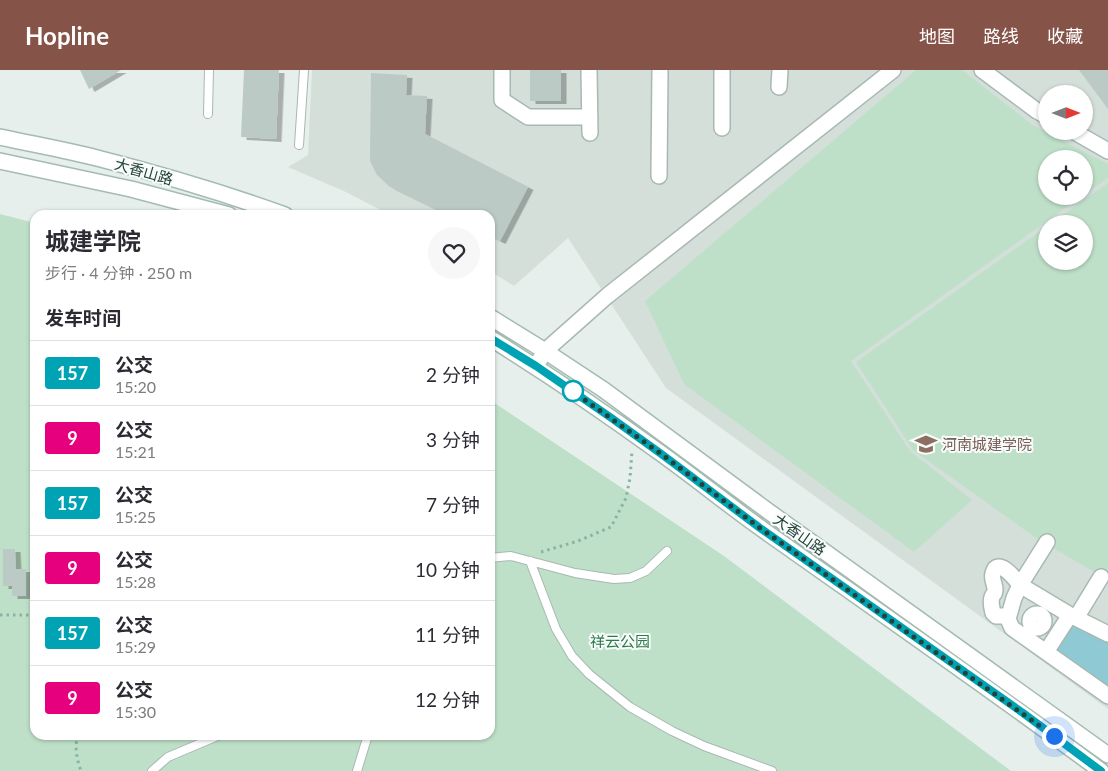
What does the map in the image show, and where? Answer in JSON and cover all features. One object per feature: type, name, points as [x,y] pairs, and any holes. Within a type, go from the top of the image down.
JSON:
[{"type":"main road","points":[[502,70],[502,100],[528,117],[590,117]]},
{"type":"main road","points":[[589,70],[590,133]]},
{"type":"main road","points":[[659,176],[660,70]]},
{"type":"main road","points":[[722,70],[722,128]]},
{"type":"main road","points":[[779,87],[780,70]]},
{"type":"main road","points":[[536,366],[545,351],[614,291],[892,70]]},
{"type":"main road","points":[[982,70],[1038,112]]},
{"type":"main road","name":"大香山路","points":[[0,137],[135,168],[271,210]]},
{"type":"main road","points":[[1090,140],[1108,150]]},
{"type":"main road","name":"大香山路","points":[[0,161],[131,189],[210,210]]},
{"type":"main road","name":"大香山路","points":[[495,320],[604,390],[768,511],[1108,755]]},
{"type":"main road","name":"大香山路","points":[[495,341],[536,366],[633,433],[760,528],[1023,713],[1101,771]]},
{"type":"main road","points":[[1047,542],[1020,585],[1008,620],[1012,628],[1037,620],[1073,616],[1108,634]]},
{"type":"main road","points":[[1058,634],[1037,620],[1010,611],[996,616],[993,613],[991,604],[995,592],[993,581],[995,570],[1005,568],[1020,585],[1037,620],[1046,652],[1108,696]]},
{"type":"main road","points":[[1046,652],[1101,577]]},
{"type":"lane","points":[[208,114],[209,70]]},
{"type":"lane","points":[[299,145],[304,70]]},
{"type":"lane","points":[[495,558],[511,556],[575,573],[614,579],[630,578],[646,571],[667,551]]},
{"type":"lane","points":[[530,561],[556,629],[572,656],[588,674],[630,707],[672,730],[704,746],[772,771]]},
{"type":"lane","points":[[152,771],[168,758],[209,740]]},
{"type":"lane","points":[[357,771],[366,740]]},
{"type":"path","points":[[540,552],[578,541],[610,527],[626,498],[630,478],[633,433]]},
{"type":"path","points":[[0,615],[30,615]]},
{"type":"path","points":[[77,740],[78,763],[81,771]]},
{"type":"shaded area","name":"河南城建学院","points":[[312,70],[1108,70],[1108,709],[666,388],[568,238],[514,286],[495,274],[495,210],[380,210],[346,192],[288,167],[308,155]]},
{"type":"green space","points":[[916,70],[962,70],[1038,128],[1038,140],[1061,140],[1081,150],[1038,150],[1038,205],[1069,205],[1055,215],[1038,215],[1038,227],[851,361],[910,451],[972,500],[914,552],[684,384],[645,301]]},
{"type":"green space","points":[[1093,156],[1108,164],[1108,178],[1093,189]]},
{"type":"green space","points":[[1108,183],[1108,580],[1036,538],[913,450],[856,362],[1038,233],[1038,270],[1093,270],[1093,215],[1063,215],[1077,205],[1093,205],[1093,194]]},
{"type":"green space","name":"祥云公园","points":[[0,214],[30,222],[30,740],[495,740],[495,403],[724,556],[1011,771],[0,771]]},
{"type":"water","points":[[1070,621],[1108,640],[1108,689],[1054,651]]},
{"type":"building","points":[[80,70],[121,70],[89,89]]},
{"type":"building","points":[[244,70],[279,70],[276,139],[241,137]]},
{"type":"building","points":[[530,70],[561,70],[561,101],[530,101]]},
{"type":"building","points":[[1079,70],[1108,70],[1108,109],[1093,89],[1093,85],[1090,85]]},
{"type":"building","points":[[371,73],[407,75],[406,95],[427,96],[425,134],[528,187],[500,241],[495,238],[495,210],[437,210],[390,187],[377,175],[370,161]]},
{"type":"building","points":[[3,549],[15,549],[16,569],[26,569],[26,596],[12,596],[12,586],[3,586]]},
{"type":"bus line","name":"157","points":[[495,341],[536,366],[610,417],[760,528],[1023,713],[1101,771]]},
{"type":"place","name":"河南城建学院","points":[[926,444]]},
{"type":"route","points":[[573,391],[568,388],[660,453],[760,528],[1054,736]]}]
